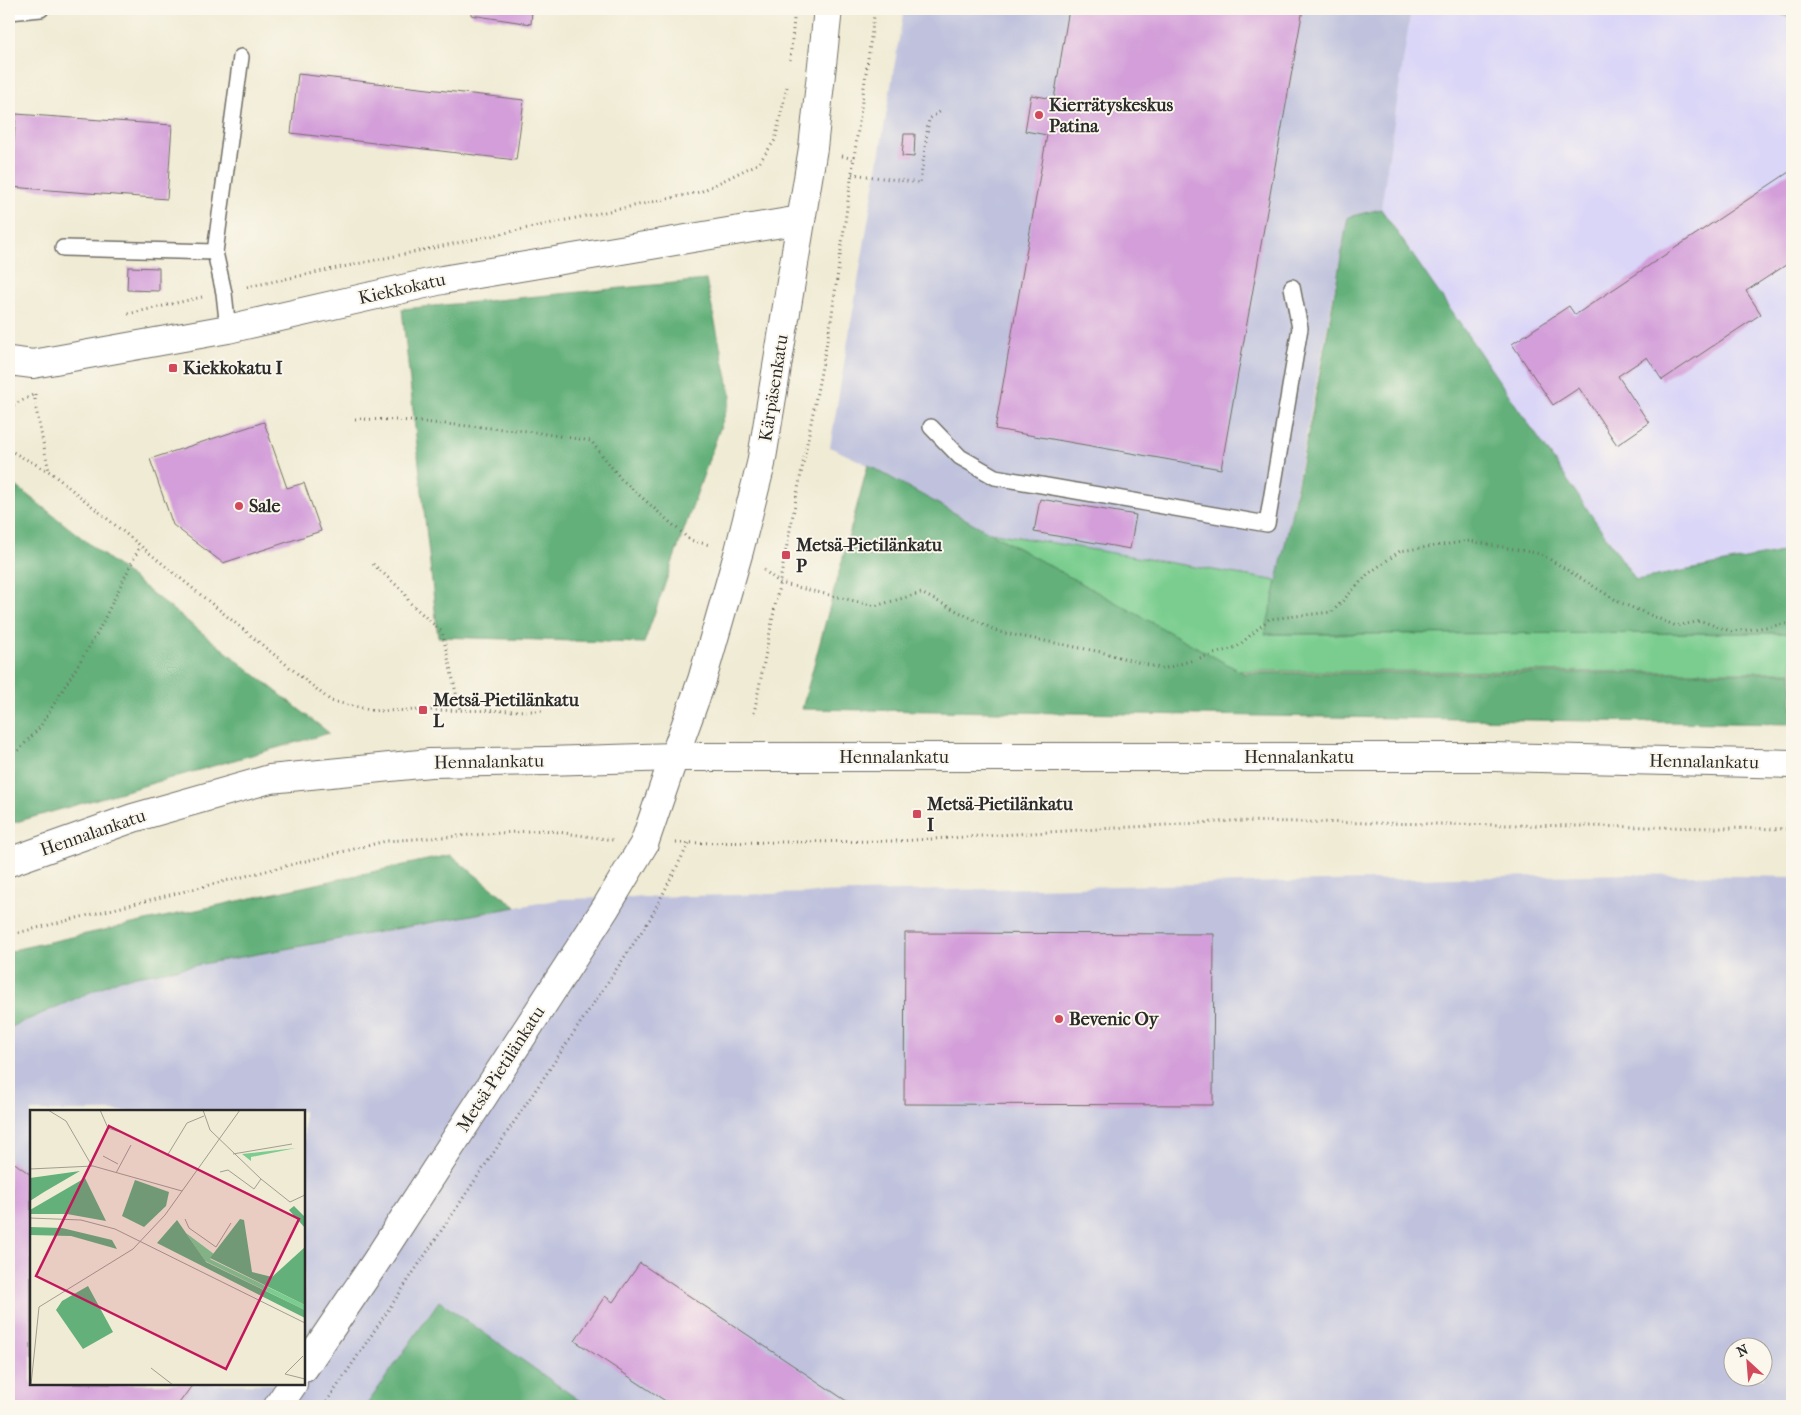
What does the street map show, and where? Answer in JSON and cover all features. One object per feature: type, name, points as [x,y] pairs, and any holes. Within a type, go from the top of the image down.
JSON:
[{"type":"street","name":"Kärpäsenkatu","points":[[674,757],[702,680],[740,551],[762,464],[813,148],[828,9]]},
{"type":"street","name":"Kiekkokatu","points":[[9,377],[21,363],[228,329],[442,280],[800,220]]},
{"type":"street","name":"Hennalankatu","points":[[9,862],[133,818],[270,779],[430,763],[674,757],[1494,757],[1792,764]]},
{"type":"street","name":"Metsä-Pietilänkatu","points":[[305,1367],[386,1247],[605,909],[644,844],[674,757]]},
{"type":"street","points":[[278,1406],[292,1385]]},
{"type":"lane","points":[[9,12],[41,9]]},
{"type":"lane","points":[[228,329],[224,292],[215,252],[241,57]]},
{"type":"lane","points":[[63,248],[215,252]]},
{"type":"lane","points":[[931,427],[960,457],[995,477],[1267,524],[1300,328],[1292,287]]},
{"type":"path","points":[[789,67],[795,9]]},
{"type":"path","points":[[754,713],[831,321],[875,9]]},
{"type":"path","points":[[119,316],[224,292],[700,192],[759,163],[775,140],[787,86]]},
{"type":"path","points":[[852,174],[920,183],[929,119],[941,111]]},
{"type":"path","points":[[21,363],[35,404],[50,472]]},
{"type":"path","points":[[355,419],[398,420],[527,431],[591,441],[620,478],[690,540],[740,551],[780,583],[876,606],[921,593],[999,632],[1101,652],[1163,669],[1237,646],[1269,619],[1332,612],[1368,574],[1400,551],[1470,540],[1541,554],[1619,602],[1676,626],[1701,621],[1733,632],[1792,623]]},
{"type":"path","points":[[9,450],[50,472],[331,701],[375,711],[545,711]]},
{"type":"path","points":[[9,752],[16,753],[40,727],[98,632],[140,546]]},
{"type":"path","points":[[373,564],[405,593],[409,602],[442,632],[460,710]]},
{"type":"path","points":[[9,935],[386,841],[544,830],[644,844],[898,840],[1232,821],[1792,829]]},
{"type":"path","points":[[324,1406],[650,919],[689,843]]},
{"type":"shaded area","points":[[904,9],[1411,9],[1381,209],[1348,218],[1278,581],[988,532],[868,465],[830,447]]},
{"type":"shaded area","points":[[1411,9],[1782,9],[1792,13],[1792,550],[1636,580],[1381,209]]},
{"type":"shaded area","points":[[1627,874],[1792,877],[1792,1406],[9,1406],[9,1028],[120,979],[561,899]]},
{"type":"green space","points":[[1770,9],[1792,9],[1792,19]]},
{"type":"green space","points":[[1381,209],[1636,580],[1792,550],[1792,633],[1265,634],[1310,426],[1348,217]]},
{"type":"green space","points":[[706,280],[731,397],[644,643],[438,637],[402,309]]},
{"type":"green space","points":[[868,465],[1243,673],[1792,673],[1792,724],[802,709]]},
{"type":"green space","points":[[16,486],[329,733],[9,824],[9,497]]},
{"type":"green space","points":[[988,532],[1278,581],[1265,634],[1792,633],[1792,672],[1238,671]]},
{"type":"green space","points":[[450,855],[516,907],[120,979],[9,1028],[9,953],[17,949]]},
{"type":"green space","points":[[439,1301],[587,1406],[366,1406]]},
{"type":"building","points":[[471,9],[532,9],[531,24],[471,15]]},
{"type":"building","points":[[1069,9],[1303,9],[1221,469],[995,429],[1047,135],[1025,131],[1031,95],[1054,99]]},
{"type":"building","points":[[298,74],[524,100],[516,160],[291,133]]},
{"type":"building","points":[[16,114],[172,125],[167,199],[10,187]]},
{"type":"building","points":[[904,134],[915,134],[914,157],[902,156]]},
{"type":"building","points":[[1792,170],[1792,261],[1746,291],[1761,314],[1662,380],[1647,357],[1618,376],[1649,423],[1617,445],[1579,388],[1553,405],[1512,344],[1569,306],[1575,315]]},
{"type":"building","points":[[128,267],[159,268],[159,291],[127,290]]},
{"type":"building","name":"Sale","points":[[264,422],[287,488],[304,483],[321,531],[223,563],[173,525],[150,459]]},
{"type":"building","points":[[1040,499],[1136,515],[1130,549],[1034,532]]},
{"type":"building","name":"Bevenic Oy","points":[[905,933],[1214,934],[1213,1105],[904,1104]]},
{"type":"building","points":[[9,1159],[30,1174],[30,1385],[192,1385],[177,1406],[9,1406]]},
{"type":"building","points":[[640,1263],[854,1406],[673,1406],[575,1341],[605,1296],[613,1302]]},
{"type":"place","name":"Kierrätyskeskus Patina","points":[[1039,115]]},
{"type":"place","name":"Kiekkokatu I","points":[[173,368]]},
{"type":"place","name":"Sale","points":[[239,506]]},
{"type":"place","name":"Metsä-Pietilänkatu P","points":[[786,555]]},
{"type":"place","name":"Metsä-Pietilänkatu L","points":[[423,710]]},
{"type":"place","name":"Metsä-Pietilänkatu I","points":[[917,814]]},
{"type":"place","name":"Bevenic Oy","points":[[1059,1019]]}]
